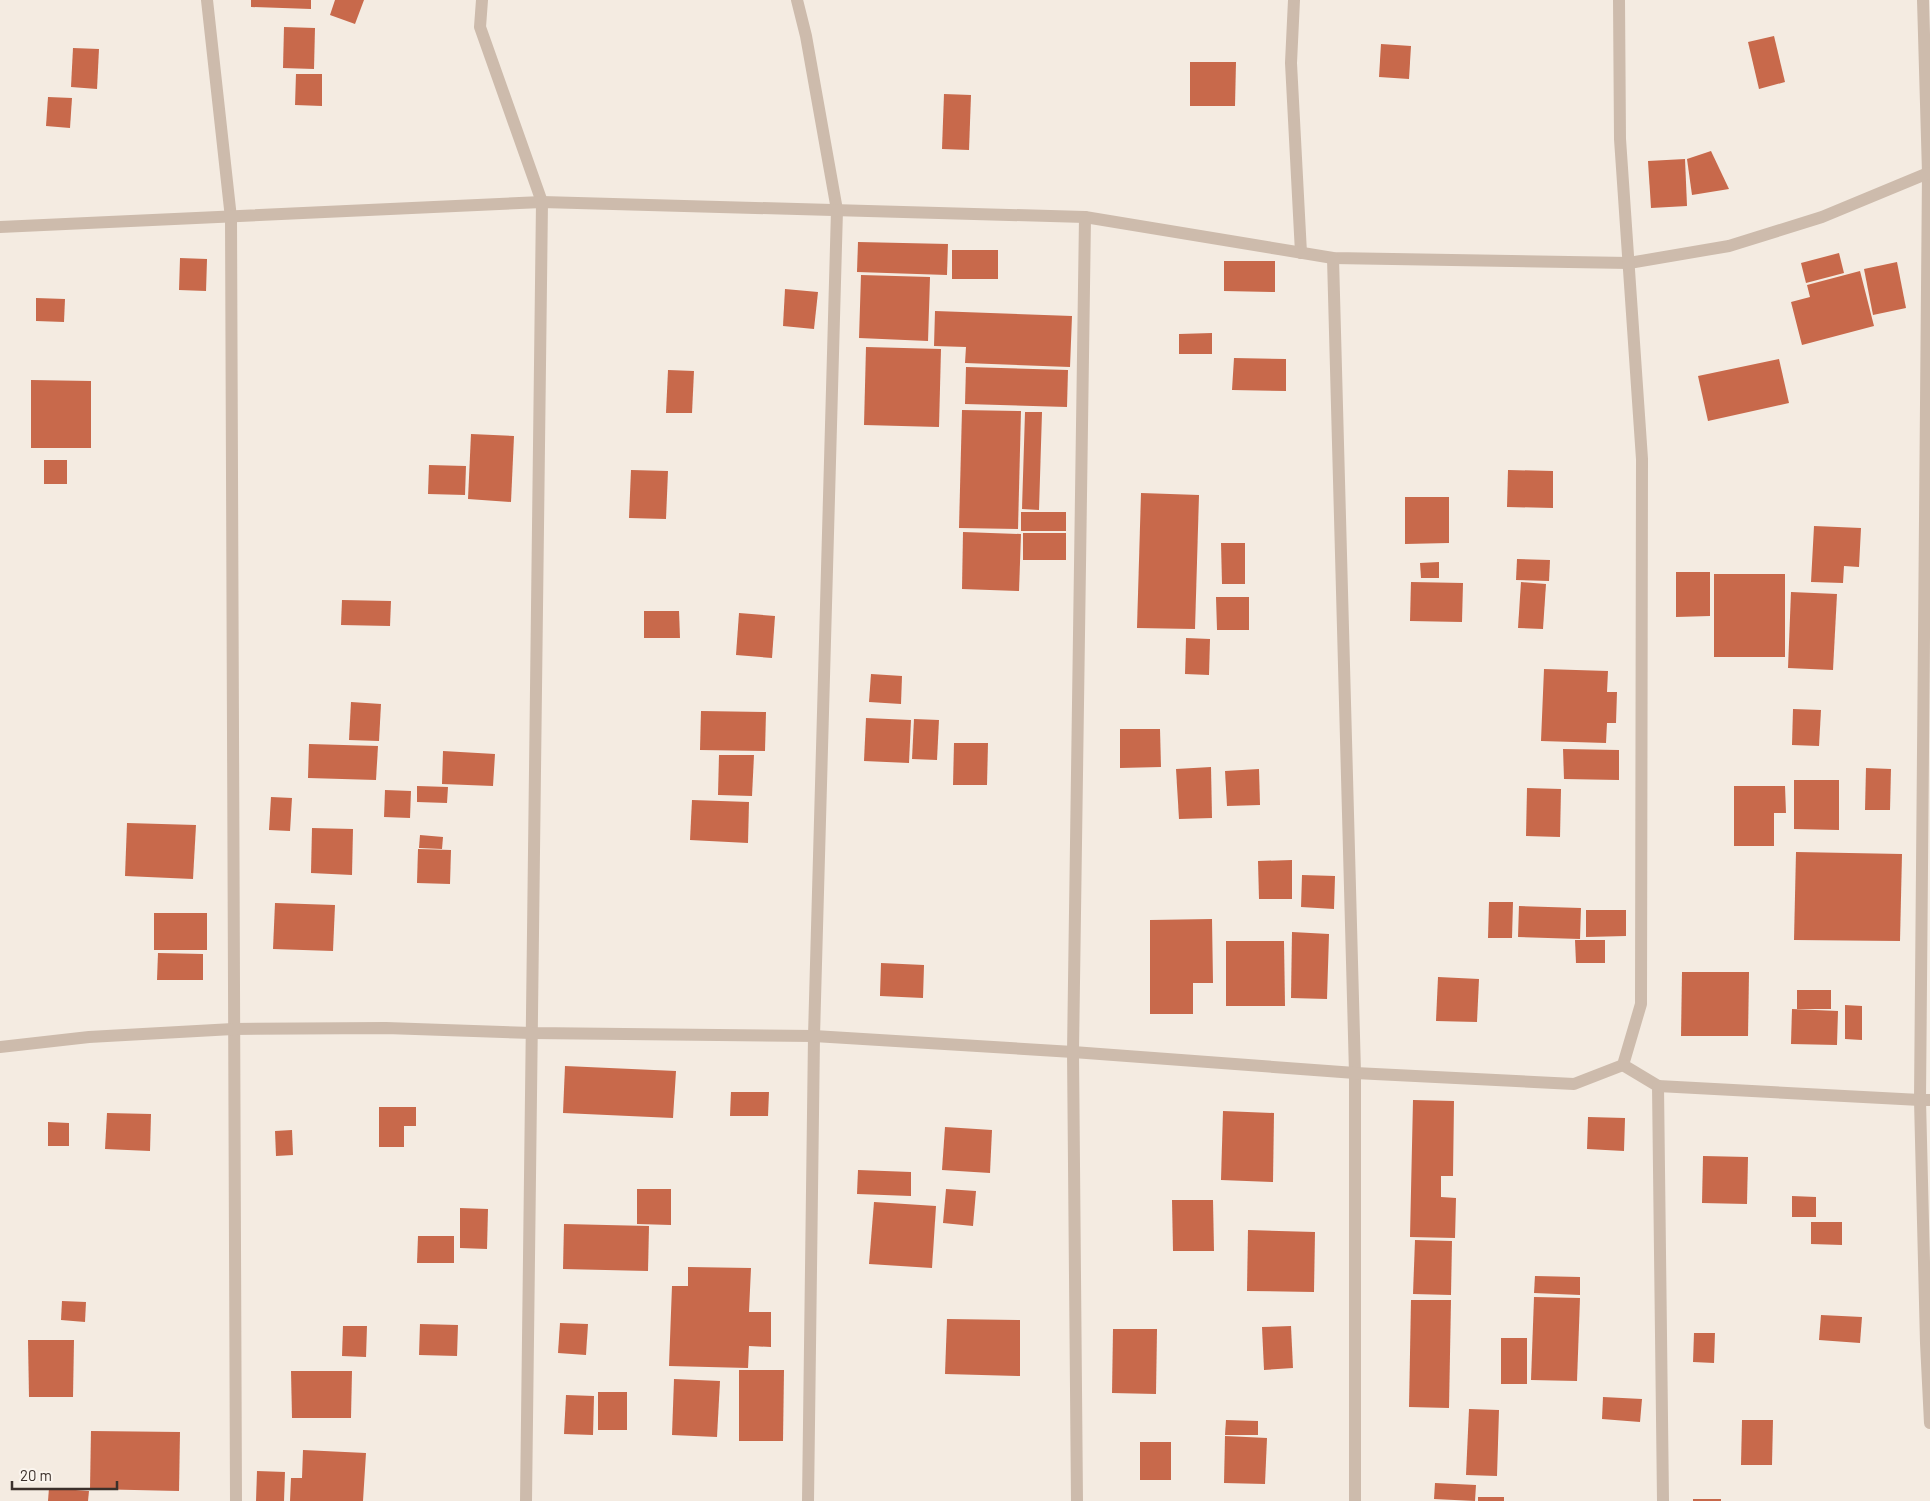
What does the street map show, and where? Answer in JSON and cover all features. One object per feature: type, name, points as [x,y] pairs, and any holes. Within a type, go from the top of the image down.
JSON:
[{"type":"street","points":[[207,0],[232,218],[233,1029],[236,1501]]},
{"type":"street","points":[[482,0],[480,27],[542,202],[526,1501]]},
{"type":"street","points":[[797,0],[806,36],[837,210],[814,1036],[808,1501]]},
{"type":"street","points":[[1294,0],[1291,63],[1301,253]]},
{"type":"street","points":[[1618,0],[1620,139],[1642,460],[1641,1004],[1623,1065]]},
{"type":"street","points":[[1923,0],[1928,173],[1925,1100],[1926,1342],[1930,1423]]},
{"type":"street","points":[[0,227],[232,218],[542,202],[1086,217],[1333,258],[1628,262],[1729,246],[1822,217],[1928,173]]},
{"type":"street","points":[[1077,1501],[1072,1052],[1086,217]]},
{"type":"street","points":[[1333,258],[1355,1073],[1355,1501]]},
{"type":"street","points":[[0,1048],[89,1037],[233,1029],[386,1028],[532,1033],[814,1036],[1072,1052],[1355,1073],[1574,1084],[1623,1065]]},
{"type":"street","points":[[1623,1065],[1658,1086],[1925,1100]]},
{"type":"street","points":[[1658,1086],[1663,1501]]},
{"type":"building","points":[[251,0],[311,0],[311,9],[251,7]]},
{"type":"building","points":[[335,0],[364,0],[355,24],[330,15]]},
{"type":"building","points":[[284,27],[315,28],[314,69],[283,68]]},
{"type":"building","points":[[1774,36],[1785,82],[1759,89],[1748,42]]},
{"type":"building","points":[[1381,44],[1411,46],[1409,79],[1379,77]]},
{"type":"building","points":[[73,48],[99,49],[97,89],[71,87]]},
{"type":"building","points":[[1190,62],[1236,62],[1235,106],[1190,106]]},
{"type":"building","points":[[296,74],[322,74],[322,106],[295,105]]},
{"type":"building","points":[[944,94],[971,95],[969,150],[942,149]]},
{"type":"building","points":[[48,97],[72,98],[70,128],[46,126]]},
{"type":"building","points":[[1711,151],[1729,189],[1692,195],[1687,159]]},
{"type":"building","points":[[1685,159],[1687,206],[1651,208],[1648,161]]},
{"type":"building","points":[[858,242],[948,244],[947,275],[857,272]]},
{"type":"building","points":[[952,250],[998,250],[998,279],[952,279]]},
{"type":"building","points":[[1839,253],[1844,273],[1806,283],[1801,263]]},
{"type":"building","points":[[180,258],[207,259],[206,291],[179,290]]},
{"type":"building","points":[[1224,261],[1275,261],[1275,292],[1224,291]]},
{"type":"building","points":[[1897,262],[1906,308],[1873,315],[1864,269]]},
{"type":"building","points":[[1860,271],[1874,326],[1802,345],[1791,302],[1810,297],[1807,285]]},
{"type":"building","points":[[861,275],[930,277],[928,341],[859,338]]},
{"type":"building","points":[[785,289],[818,292],[814,329],[783,326]]},
{"type":"building","points":[[36,298],[65,299],[64,322],[36,321]]},
{"type":"building","points":[[935,311],[1072,316],[1070,367],[965,363],[966,347],[934,346]]},
{"type":"building","points":[[1212,333],[1212,354],[1179,354],[1179,334]]},
{"type":"building","points":[[866,347],[941,349],[939,427],[864,425]]},
{"type":"building","points":[[1234,358],[1286,359],[1286,391],[1232,390]]},
{"type":"building","points":[[1779,359],[1789,403],[1708,421],[1698,376]]},
{"type":"building","points":[[966,367],[1068,370],[1067,407],[965,404]]},
{"type":"building","points":[[668,370],[694,371],[692,413],[666,413]]},
{"type":"building","points":[[31,380],[91,381],[91,448],[31,448]]},
{"type":"building","points":[[962,410],[1021,411],[1018,529],[959,528]]},
{"type":"building","points":[[1025,412],[1042,412],[1039,510],[1022,509]]},
{"type":"building","points":[[471,434],[514,436],[511,502],[468,499]]},
{"type":"building","points":[[44,460],[67,460],[67,484],[44,484]]},
{"type":"building","points":[[429,465],[466,466],[465,495],[428,494]]},
{"type":"building","points":[[631,470],[668,471],[666,519],[629,518]]},
{"type":"building","points":[[1508,470],[1553,471],[1553,508],[1507,507]]},
{"type":"building","points":[[1141,493],[1199,495],[1195,629],[1137,628]]},
{"type":"building","points":[[1405,497],[1449,497],[1449,543],[1405,544]]},
{"type":"building","points":[[1021,512],[1066,512],[1066,531],[1021,531]]},
{"type":"building","points":[[1814,526],[1861,528],[1859,567],[1844,566],[1843,583],[1811,582]]},
{"type":"building","points":[[963,532],[1021,534],[1019,591],[962,589]]},
{"type":"building","points":[[1023,533],[1066,533],[1066,560],[1023,560]]},
{"type":"building","points":[[1221,543],[1245,543],[1245,584],[1222,584]]},
{"type":"building","points":[[1517,559],[1550,560],[1549,581],[1516,580]]},
{"type":"building","points":[[1439,562],[1439,578],[1421,578],[1420,563]]},
{"type":"building","points":[[1676,572],[1710,572],[1710,616],[1676,617]]},
{"type":"building","points":[[1714,574],[1785,574],[1785,657],[1714,657]]},
{"type":"building","points":[[1411,582],[1463,583],[1462,622],[1410,621]]},
{"type":"building","points":[[1521,582],[1546,584],[1543,629],[1518,628]]},
{"type":"building","points":[[1791,592],[1837,594],[1833,670],[1788,668]]},
{"type":"building","points":[[1216,597],[1249,597],[1249,630],[1217,630]]},
{"type":"building","points":[[342,600],[391,601],[390,626],[341,625]]},
{"type":"building","points":[[644,611],[679,611],[680,638],[644,638]]},
{"type":"building","points":[[739,613],[775,616],[772,658],[736,655]]},
{"type":"building","points":[[1186,638],[1210,639],[1209,675],[1185,674]]},
{"type":"building","points":[[1544,669],[1608,671],[1607,692],[1617,692],[1616,723],[1607,723],[1606,743],[1541,741]]},
{"type":"building","points":[[871,674],[902,676],[901,704],[869,702]]},
{"type":"building","points":[[351,702],[381,704],[379,741],[349,740]]},
{"type":"building","points":[[1793,709],[1821,710],[1819,746],[1792,745]]},
{"type":"building","points":[[701,711],[766,712],[765,751],[700,750]]},
{"type":"building","points":[[866,718],[911,720],[909,763],[864,761]]},
{"type":"building","points":[[914,719],[939,720],[937,760],[912,759]]},
{"type":"building","points":[[1120,729],[1160,729],[1161,767],[1120,768]]},
{"type":"building","points":[[954,743],[988,743],[987,785],[953,785]]},
{"type":"building","points":[[309,744],[378,746],[376,780],[308,778]]},
{"type":"building","points":[[1563,749],[1619,750],[1619,780],[1564,779]]},
{"type":"building","points":[[443,751],[495,754],[493,786],[442,784]]},
{"type":"building","points":[[719,755],[754,755],[752,796],[718,795]]},
{"type":"building","points":[[1211,767],[1212,818],[1179,819],[1176,769]]},
{"type":"building","points":[[1866,768],[1891,769],[1890,810],[1865,810]]},
{"type":"building","points":[[1259,769],[1260,805],[1227,806],[1225,771]]},
{"type":"building","points":[[1794,780],[1839,780],[1839,830],[1794,829]]},
{"type":"building","points":[[417,786],[448,787],[447,803],[417,802]]},
{"type":"building","points":[[1734,786],[1785,786],[1786,813],[1774,813],[1774,846],[1734,846]]},
{"type":"building","points":[[1527,788],[1561,789],[1560,837],[1526,836]]},
{"type":"building","points":[[385,790],[411,791],[410,818],[384,817]]},
{"type":"building","points":[[271,797],[292,798],[290,831],[269,830]]},
{"type":"building","points":[[692,800],[749,802],[748,843],[690,840]]},
{"type":"building","points":[[127,823],[196,825],[193,879],[125,876]]},
{"type":"building","points":[[312,828],[353,829],[352,875],[311,873]]},
{"type":"building","points":[[420,835],[443,837],[442,849],[419,848]]},
{"type":"building","points":[[418,849],[451,850],[450,884],[417,883]]},
{"type":"building","points":[[1796,852],[1902,854],[1900,941],[1794,940]]},
{"type":"building","points":[[1292,860],[1292,899],[1259,899],[1258,861]]},
{"type":"building","points":[[1302,875],[1335,876],[1334,909],[1301,907]]},
{"type":"building","points":[[1489,902],[1513,902],[1512,938],[1488,938]]},
{"type":"building","points":[[275,903],[335,905],[333,951],[273,949]]},
{"type":"building","points":[[1519,906],[1581,908],[1580,939],[1518,937]]},
{"type":"building","points":[[1586,910],[1626,910],[1626,936],[1586,937]]},
{"type":"building","points":[[154,913],[207,913],[207,950],[154,950]]},
{"type":"building","points":[[1212,919],[1213,983],[1193,983],[1193,1014],[1150,1014],[1150,920]]},
{"type":"building","points":[[1292,932],[1329,934],[1327,999],[1291,998]]},
{"type":"building","points":[[1575,940],[1605,940],[1605,963],[1576,963]]},
{"type":"building","points":[[1226,941],[1284,941],[1285,1006],[1226,1006]]},
{"type":"building","points":[[158,953],[203,954],[203,980],[157,980]]},
{"type":"building","points":[[881,963],[924,965],[923,998],[880,996]]},
{"type":"building","points":[[1682,972],[1749,972],[1748,1036],[1681,1036]]},
{"type":"building","points":[[1438,977],[1479,979],[1477,1022],[1436,1021]]},
{"type":"building","points":[[1797,990],[1831,990],[1831,1009],[1797,1009]]},
{"type":"building","points":[[1845,1005],[1862,1006],[1862,1040],[1845,1039]]},
{"type":"building","points":[[1792,1009],[1838,1011],[1837,1045],[1791,1044]]},
{"type":"building","points":[[565,1066],[676,1071],[673,1118],[563,1113]]},
{"type":"building","points":[[731,1092],[769,1092],[768,1116],[730,1116]]},
{"type":"building","points":[[1413,1100],[1454,1101],[1453,1176],[1441,1176],[1441,1197],[1456,1198],[1455,1238],[1410,1237]]},
{"type":"building","points":[[379,1107],[416,1107],[416,1126],[404,1126],[404,1147],[379,1147]]},
{"type":"building","points":[[1223,1111],[1274,1113],[1273,1182],[1221,1180]]},
{"type":"building","points":[[107,1113],[151,1114],[150,1151],[105,1149]]},
{"type":"building","points":[[1588,1117],[1625,1118],[1624,1151],[1587,1149]]},
{"type":"building","points":[[48,1122],[69,1123],[69,1146],[48,1146]]},
{"type":"building","points":[[945,1127],[992,1130],[990,1173],[942,1170]]},
{"type":"building","points":[[292,1130],[293,1155],[276,1156],[275,1131]]},
{"type":"building","points":[[1703,1156],[1748,1157],[1747,1204],[1702,1203]]},
{"type":"building","points":[[858,1170],[911,1172],[911,1196],[857,1194]]},
{"type":"building","points":[[637,1189],[671,1189],[671,1225],[637,1224]]},
{"type":"building","points":[[946,1189],[976,1191],[973,1226],[943,1223]]},
{"type":"building","points":[[1792,1196],[1816,1197],[1816,1217],[1792,1217]]},
{"type":"building","points":[[1172,1200],[1213,1200],[1214,1251],[1173,1251]]},
{"type":"building","points":[[874,1202],[936,1206],[932,1268],[869,1264]]},
{"type":"building","points":[[460,1208],[488,1209],[487,1249],[460,1248]]},
{"type":"building","points":[[1811,1222],[1842,1222],[1842,1245],[1811,1244]]},
{"type":"building","points":[[564,1224],[649,1226],[648,1271],[563,1269]]},
{"type":"building","points":[[1248,1230],[1315,1232],[1314,1292],[1247,1291]]},
{"type":"building","points":[[418,1236],[454,1236],[454,1263],[417,1263]]},
{"type":"building","points":[[1415,1240],[1452,1241],[1451,1295],[1413,1294]]},
{"type":"building","points":[[688,1267],[751,1268],[749,1312],[771,1312],[771,1347],[749,1346],[748,1368],[669,1366],[672,1286],[688,1286]]},
{"type":"building","points":[[1535,1276],[1580,1277],[1580,1295],[1534,1293]]},
{"type":"building","points":[[1534,1297],[1580,1298],[1577,1381],[1531,1380]]},
{"type":"building","points":[[1411,1300],[1451,1300],[1449,1408],[1409,1407]]},
{"type":"building","points":[[62,1301],[86,1302],[85,1322],[61,1320]]},
{"type":"building","points":[[1821,1315],[1862,1317],[1860,1343],[1819,1340]]},
{"type":"building","points":[[947,1319],[1020,1320],[1020,1376],[945,1374]]},
{"type":"building","points":[[560,1323],[588,1324],[586,1355],[558,1353]]},
{"type":"building","points":[[420,1324],[458,1325],[457,1356],[419,1355]]},
{"type":"building","points":[[343,1326],[367,1326],[366,1357],[342,1356]]},
{"type":"building","points":[[1291,1326],[1293,1368],[1264,1370],[1262,1327]]},
{"type":"building","points":[[1113,1329],[1157,1329],[1156,1394],[1112,1393]]},
{"type":"building","points":[[1694,1333],[1715,1333],[1714,1363],[1693,1362]]},
{"type":"building","points":[[1501,1338],[1527,1338],[1527,1384],[1501,1384]]},
{"type":"building","points":[[28,1340],[74,1340],[73,1397],[29,1397]]},
{"type":"building","points":[[739,1370],[784,1370],[783,1441],[739,1441]]},
{"type":"building","points":[[291,1371],[352,1371],[351,1418],[292,1418]]},
{"type":"building","points":[[674,1379],[720,1381],[717,1437],[672,1435]]},
{"type":"building","points":[[598,1392],[627,1392],[627,1430],[598,1430]]},
{"type":"building","points":[[566,1395],[594,1396],[593,1435],[564,1434]]},
{"type":"building","points":[[1603,1397],[1642,1399],[1640,1422],[1602,1419]]},
{"type":"building","points":[[1469,1409],[1499,1410],[1497,1476],[1466,1475]]},
{"type":"building","points":[[1226,1420],[1258,1421],[1258,1435],[1225,1435]]},
{"type":"building","points":[[1742,1420],[1773,1420],[1772,1465],[1741,1465]]},
{"type":"building","points":[[91,1431],[180,1432],[179,1491],[90,1489]]},
{"type":"building","points":[[1225,1436],[1267,1438],[1265,1484],[1224,1483]]},
{"type":"building","points":[[1140,1442],[1171,1442],[1171,1480],[1140,1480]]},
{"type":"building","points":[[303,1450],[366,1453],[363,1501],[290,1501],[291,1478],[302,1478]]},
{"type":"building","points":[[257,1471],[285,1472],[284,1501],[256,1501]]},
{"type":"building","points":[[1435,1483],[1476,1485],[1475,1501],[1434,1499]]},
{"type":"building","points":[[49,1488],[89,1491],[88,1501],[48,1501]]},
{"type":"building","points":[[1478,1497],[1504,1497],[1504,1501],[1478,1501]]},
{"type":"building","points":[[1693,1499],[1721,1499],[1721,1501],[1693,1501]]}]
